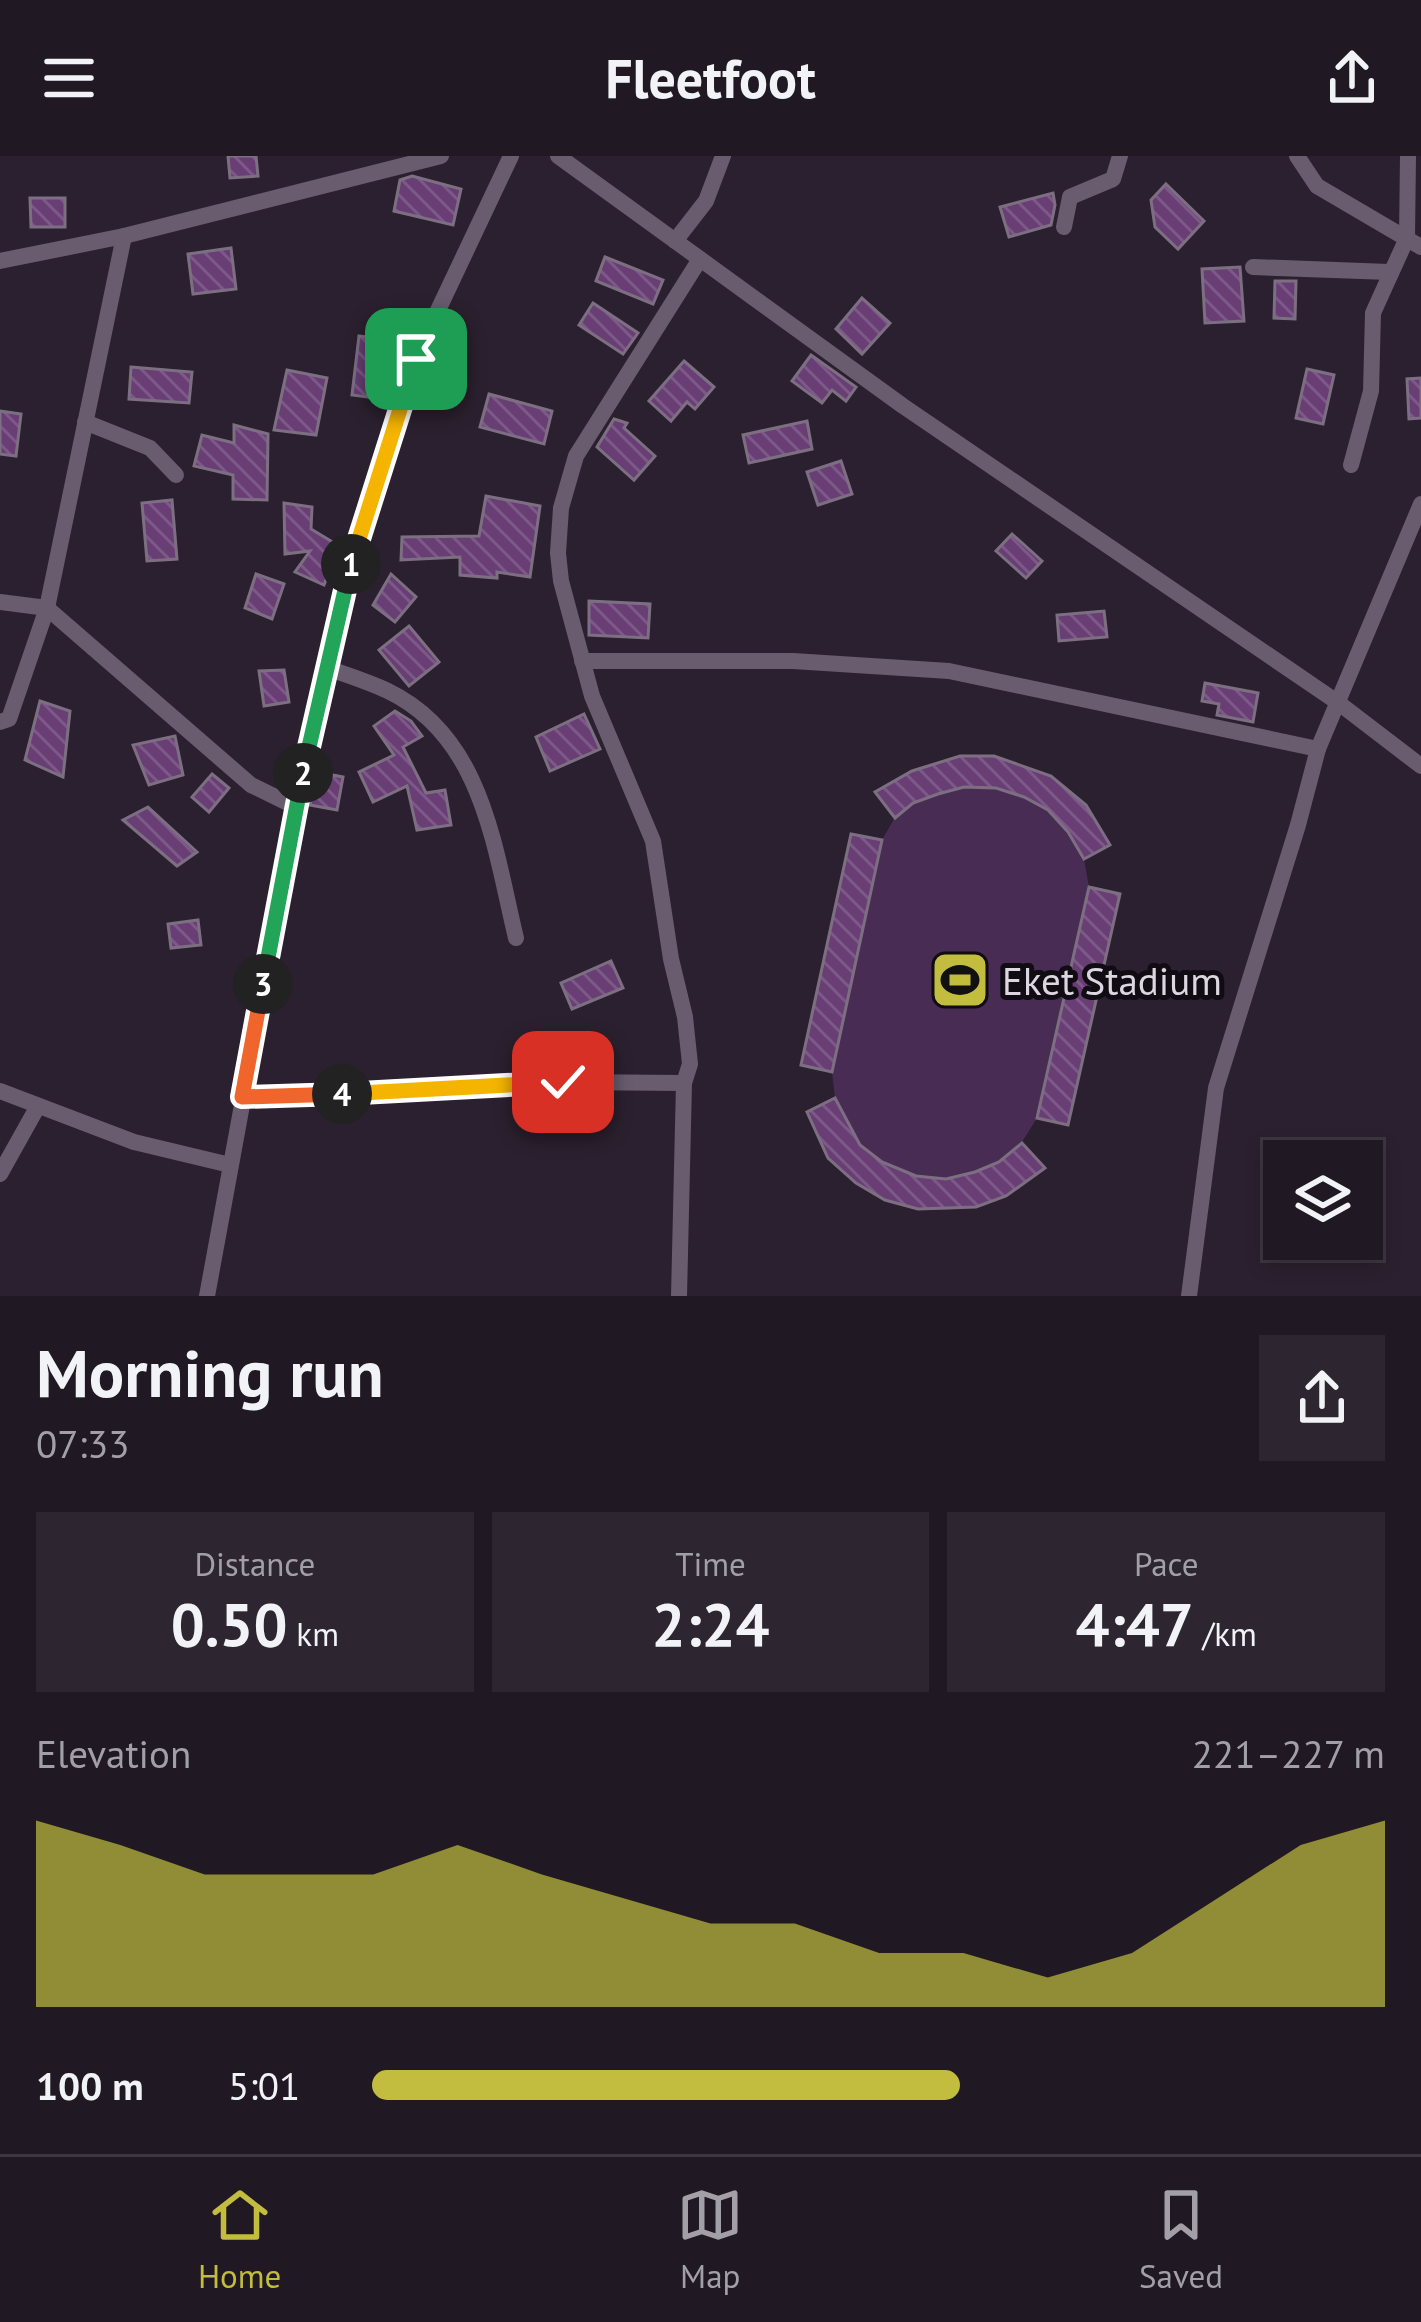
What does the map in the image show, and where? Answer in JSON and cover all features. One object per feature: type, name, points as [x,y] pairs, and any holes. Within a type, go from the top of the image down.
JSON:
[{"type":"street","points":[[0,261],[124,236],[441,156]]},
{"type":"street","points":[[207,1296],[296,806],[357,536],[416,359],[511,156]]},
{"type":"street","points":[[557,156],[903,406],[1340,704],[1421,766]]},
{"type":"street","points":[[675,241],[706,201],[724,156]]},
{"type":"street","points":[[1064,227],[1070,197],[1113,179],[1120,156]]},
{"type":"street","points":[[1297,156],[1317,186],[1414,243]]},
{"type":"street","points":[[1351,465],[1371,391],[1373,313],[1389,272],[1414,243],[1408,156]]},
{"type":"street","points":[[0,722],[9,719],[17,704],[47,608],[124,236]]},
{"type":"street","points":[[679,1296],[684,1083],[690,1064],[685,1017],[653,841],[592,696],[558,553],[562,508],[576,456],[700,259]]},
{"type":"street","points":[[1253,267],[1389,272]]},
{"type":"street","points":[[86,422],[150,448],[176,475]]},
{"type":"street","points":[[1189,1296],[1216,1088],[1318,749],[1421,504]]},
{"type":"street","points":[[0,602],[47,608],[251,785],[296,806]]},
{"type":"street","points":[[582,661],[793,661],[949,671],[1318,749]]},
{"type":"street","points":[[327,668],[391,692],[424,715],[453,747],[482,796],[516,938]]},
{"type":"street","points":[[242,1097],[563,1082],[684,1083]]},
{"type":"street","points":[[0,1090],[134,1142],[230,1165]]},
{"type":"street","points":[[0,1174],[38,1106]]},
{"type":"shaded area","name":"Eket Stadium","points":[[960,756],[1030,767],[1067,789],[1110,845],[1084,859],[1089,887],[1120,894],[1068,1125],[1037,1118],[1022,1142],[1045,1168],[983,1203],[938,1210],[893,1202],[836,1166],[807,1112],[835,1098],[832,1072],[801,1065],[851,834],[882,840],[894,819],[875,792],[912,771]]},
{"type":"building","points":[[228,156],[256,156],[258,176],[230,178]]},
{"type":"building","points":[[412,176],[461,189],[453,225],[394,211],[400,180]]},
{"type":"building","points":[[1166,184],[1204,221],[1178,249],[1155,227],[1151,200]]},
{"type":"building","points":[[1053,193],[1051,225],[1009,237],[1000,207]]},
{"type":"building","points":[[30,198],[65,198],[65,227],[31,227]]},
{"type":"building","points":[[231,248],[236,289],[193,294],[188,254]]},
{"type":"building","points":[[605,257],[663,280],[653,304],[596,281]]},
{"type":"building","points":[[1240,267],[1244,321],[1205,323],[1202,269]]},
{"type":"building","points":[[1275,281],[1296,281],[1295,319],[1274,318]]},
{"type":"building","points":[[862,298],[890,323],[862,354],[836,329]]},
{"type":"building","points":[[593,303],[638,333],[623,354],[579,325]]},
{"type":"building","points":[[359,336],[392,340],[384,399],[352,395]]},
{"type":"building","points":[[811,355],[856,387],[846,401],[832,390],[822,403],[792,381]]},
{"type":"building","points":[[684,361],[714,387],[695,409],[687,402],[671,421],[649,401]]},
{"type":"building","points":[[131,367],[192,372],[189,403],[129,399]]},
{"type":"building","points":[[1307,369],[1334,375],[1323,424],[1296,418]]},
{"type":"building","points":[[287,370],[327,378],[316,435],[274,430]]},
{"type":"building","points":[[1421,378],[1421,418],[1409,419],[1407,379]]},
{"type":"building","points":[[489,394],[552,411],[544,444],[480,427]]},
{"type":"building","points":[[0,411],[21,414],[16,456],[0,454]]},
{"type":"building","points":[[614,419],[627,423],[624,428],[655,456],[634,480],[597,447]]},
{"type":"building","points":[[807,421],[812,449],[749,463],[743,435]]},
{"type":"building","points":[[234,425],[268,434],[267,500],[233,499],[233,475],[194,466],[202,435],[234,443]]},
{"type":"building","points":[[841,461],[852,494],[818,505],[807,472]]},
{"type":"building","points":[[486,496],[540,506],[530,577],[497,572],[497,578],[460,575],[460,557],[401,560],[402,537],[479,536]]},
{"type":"building","points":[[172,500],[177,559],[147,561],[142,503]]},
{"type":"building","points":[[284,503],[312,507],[311,529],[339,546],[324,585],[295,572],[310,551],[285,554]]},
{"type":"building","points":[[1012,534],[1042,561],[1026,578],[996,551]]},
{"type":"building","points":[[256,574],[284,584],[272,619],[245,608]]},
{"type":"building","points":[[391,574],[416,597],[395,622],[373,605]]},
{"type":"building","points":[[589,601],[650,604],[648,638],[589,635]]},
{"type":"building","points":[[1104,611],[1107,637],[1059,641],[1057,615]]},
{"type":"building","points":[[409,626],[439,662],[409,686],[379,650]]},
{"type":"building","points":[[284,670],[289,702],[264,706],[259,671]]},
{"type":"building","points":[[1205,683],[1258,693],[1253,722],[1217,715],[1219,704],[1202,701]]},
{"type":"building","points":[[40,701],[70,711],[63,777],[25,760]]},
{"type":"building","points":[[395,711],[422,736],[403,747],[426,793],[445,790],[451,825],[417,830],[407,786],[373,802],[359,772],[394,755],[374,726]]},
{"type":"building","points":[[584,714],[600,749],[550,771],[536,737]]},
{"type":"building","points":[[175,736],[183,775],[149,785],[133,745]]},
{"type":"building","points":[[960,756],[994,756],[1051,776],[1086,805],[1110,845],[1084,859],[1048,810],[996,788],[964,787],[938,794],[913,803],[895,818],[875,792],[912,771]]},
{"type":"building","points":[[317,772],[343,777],[337,810],[310,805]]},
{"type":"building","points":[[212,774],[229,788],[209,812],[192,797]]},
{"type":"building","points":[[148,807],[197,852],[177,866],[123,820]]},
{"type":"building","points":[[851,834],[882,840],[832,1072],[801,1065]]},
{"type":"building","points":[[1089,887],[1120,894],[1068,1125],[1037,1118]]},
{"type":"building","points":[[198,920],[201,945],[171,948],[168,924]]},
{"type":"building","points":[[611,961],[623,988],[572,1009],[561,983]]},
{"type":"building","points":[[835,1098],[860,1145],[882,1162],[916,1176],[946,1179],[975,1172],[999,1162],[1022,1143],[1045,1168],[1006,1196],[976,1207],[918,1209],[885,1200],[828,1158],[807,1112]]},
{"type":"place","name":"Eket Stadium","points":[[960,980]]},
{"type":"route","points":[[416,359],[357,536],[299,794],[242,1097],[563,1082]]}]
